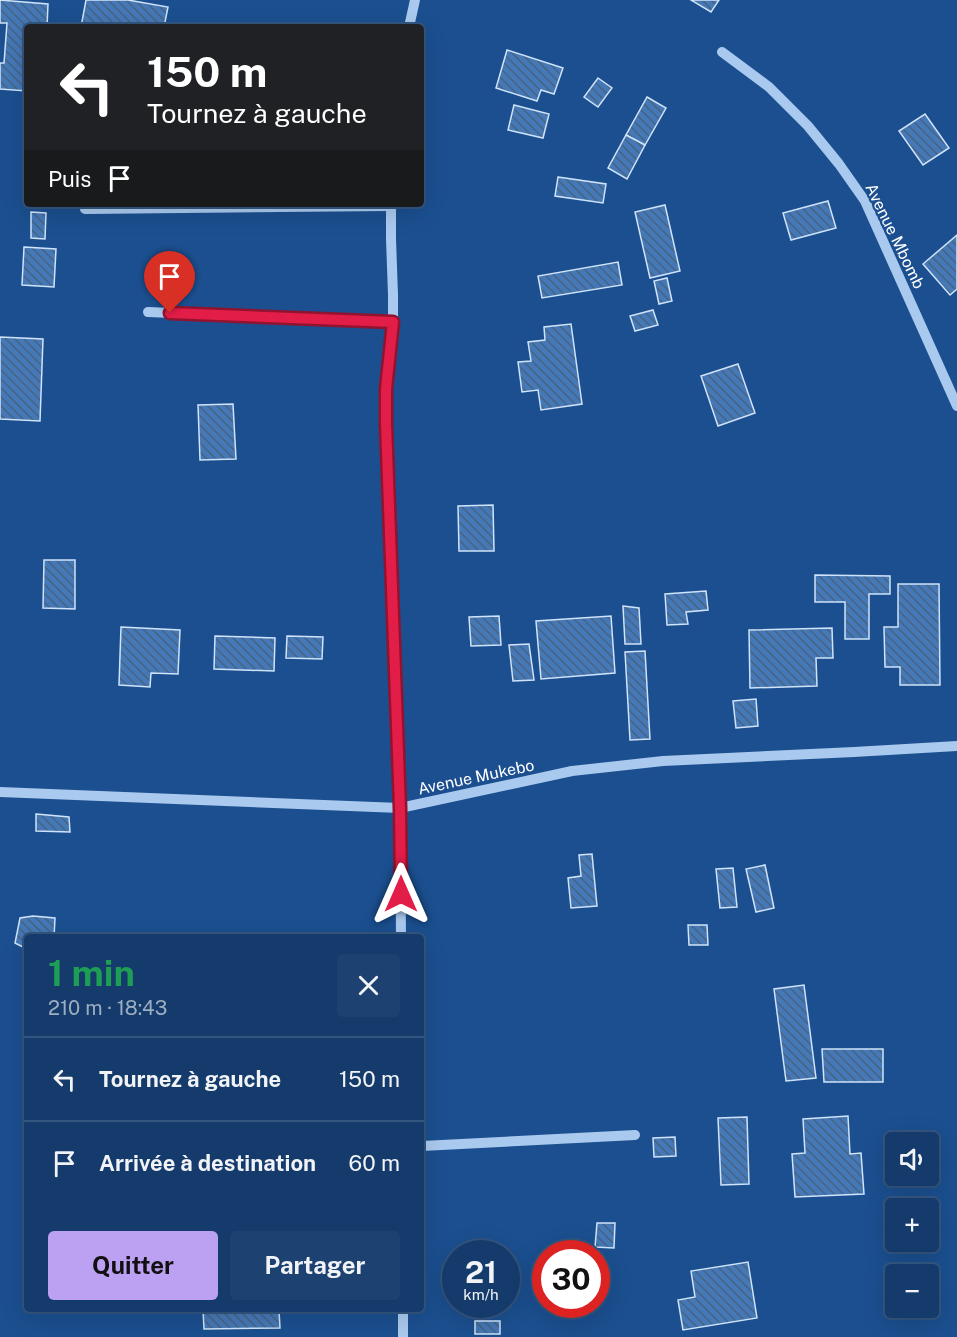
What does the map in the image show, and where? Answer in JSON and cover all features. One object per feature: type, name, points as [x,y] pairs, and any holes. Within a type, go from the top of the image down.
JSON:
[{"type":"street","points":[[410,24],[415,0]]},
{"type":"street","name":"Avenue Mbomb","points":[[722,52],[769,87],[808,126],[865,201],[957,406]]},
{"type":"street","points":[[85,209],[238,207]]},
{"type":"street","points":[[391,207],[393,322],[386,389],[386,424],[400,808],[401,934]]},
{"type":"street","points":[[148,312],[393,322]]},
{"type":"street","name":"Avenue Mukebo","points":[[0,792],[400,808],[572,771],[663,761],[957,746]]},
{"type":"street","points":[[424,1146],[635,1135]]},
{"type":"street","points":[[403,1312],[403,1337]]},
{"type":"building","points":[[0,0],[48,4],[47,24],[24,24],[24,91],[0,89],[0,63],[4,63],[7,23],[0,23]]},
{"type":"building","points":[[86,0],[128,0],[168,7],[165,24],[82,24]]},
{"type":"building","points":[[691,0],[719,0],[711,12]]},
{"type":"building","points":[[507,50],[563,68],[554,94],[541,90],[537,101],[496,88]]},
{"type":"building","points":[[598,78],[612,88],[598,107],[584,97]]},
{"type":"building","points":[[647,97],[666,108],[645,145],[626,135]]},
{"type":"building","points":[[514,105],[549,114],[543,138],[508,130]]},
{"type":"building","points":[[925,114],[949,148],[923,165],[899,131]]},
{"type":"building","points":[[626,135],[645,145],[627,179],[608,168]]},
{"type":"building","points":[[558,177],[606,184],[603,203],[555,196]]},
{"type":"building","points":[[828,201],[836,228],[791,240],[783,213]]},
{"type":"building","points":[[665,205],[680,271],[650,278],[635,212]]},
{"type":"building","points":[[31,212],[46,213],[45,239],[31,238]]},
{"type":"building","points":[[957,235],[957,289],[950,295],[923,264]]},
{"type":"building","points":[[24,247],[56,249],[54,287],[22,285]]},
{"type":"building","points":[[618,262],[622,285],[542,298],[538,276]]},
{"type":"building","points":[[667,278],[672,301],[659,304],[654,281]]},
{"type":"building","points":[[653,310],[658,325],[635,331],[630,316]]},
{"type":"building","points":[[571,324],[582,404],[541,410],[538,390],[522,392],[518,362],[531,361],[528,342],[545,340],[544,327]]},
{"type":"building","points":[[0,337],[43,339],[40,421],[0,419]]},
{"type":"building","points":[[738,364],[755,413],[718,426],[701,376]]},
{"type":"building","points":[[233,404],[236,459],[200,460],[198,405]]},
{"type":"building","points":[[493,505],[494,551],[459,551],[458,506]]},
{"type":"building","points":[[44,560],[75,560],[75,609],[43,608]]},
{"type":"building","points":[[815,575],[890,576],[890,594],[869,594],[869,639],[845,639],[845,602],[815,602]]},
{"type":"building","points":[[898,584],[939,584],[940,685],[900,685],[900,667],[885,667],[884,627],[898,627]]},
{"type":"building","points":[[706,591],[708,610],[686,612],[688,624],[667,625],[665,594]]},
{"type":"building","points":[[623,606],[639,608],[641,644],[625,644]]},
{"type":"building","points":[[499,616],[501,645],[471,646],[469,617]]},
{"type":"building","points":[[611,616],[615,673],[541,679],[536,621]]},
{"type":"building","points":[[121,627],[180,630],[178,674],[151,673],[150,687],[119,685]]},
{"type":"building","points":[[832,628],[833,658],[816,658],[817,686],[750,688],[749,630]]},
{"type":"building","points":[[215,636],[275,638],[274,671],[214,669]]},
{"type":"building","points":[[287,636],[323,637],[322,659],[286,658]]},
{"type":"building","points":[[529,644],[534,680],[513,681],[509,645]]},
{"type":"building","points":[[645,651],[650,739],[630,740],[625,652]]},
{"type":"building","points":[[756,699],[758,726],[736,728],[733,701]]},
{"type":"building","points":[[36,814],[69,817],[70,832],[36,831]]},
{"type":"building","points":[[592,854],[597,906],[571,908],[568,878],[581,876],[579,855]]},
{"type":"building","points":[[765,865],[774,908],[756,912],[746,869]]},
{"type":"building","points":[[733,868],[737,907],[720,908],[716,869]]},
{"type":"building","points":[[33,916],[55,918],[54,934],[24,934],[24,948],[15,943],[20,918]]},
{"type":"building","points":[[688,925],[707,925],[708,945],[689,945]]},
{"type":"building","points":[[804,985],[816,1078],[786,1081],[774,989]]},
{"type":"building","points":[[822,1049],[883,1049],[883,1082],[824,1082]]},
{"type":"building","points":[[848,1116],[850,1154],[861,1153],[864,1194],[795,1197],[792,1154],[805,1153],[803,1119]]},
{"type":"building","points":[[747,1117],[749,1184],[721,1185],[718,1118]]},
{"type":"building","points":[[675,1137],[676,1156],[654,1157],[653,1138]]},
{"type":"building","points":[[597,1223],[615,1223],[614,1248],[610,1248],[610,1240],[596,1240]]},
{"type":"building","points":[[748,1262],[757,1318],[683,1330],[678,1300],[695,1297],[691,1271]]},
{"type":"building","points":[[203,1312],[279,1312],[280,1328],[204,1329]]},
{"type":"building","points":[[475,1321],[500,1321],[500,1334],[475,1334]]},
{"type":"route","points":[[170,313],[393,322],[386,389],[386,424],[401,894]]}]
